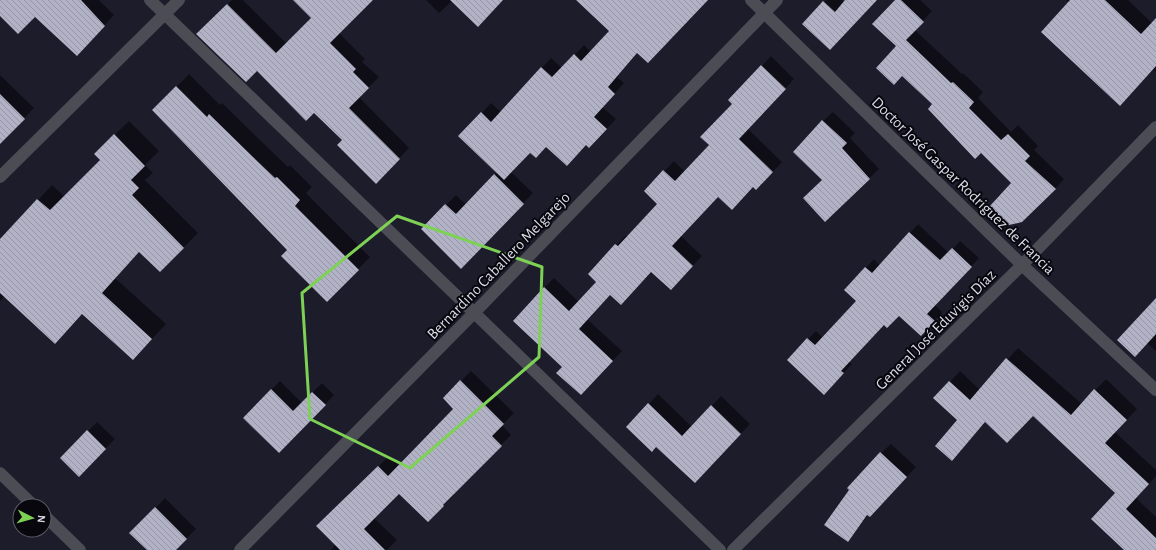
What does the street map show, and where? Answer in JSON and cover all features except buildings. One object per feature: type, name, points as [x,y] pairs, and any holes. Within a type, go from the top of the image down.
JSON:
[{"type":"street","points":[[150,0],[720,550]]},
{"type":"street","points":[[0,177],[179,0]]},
{"type":"street","name":"Doctor José Gaspar Rodriguez de Francia","points":[[751,0],[1022,265],[1156,390]]},
{"type":"street","name":"Bernardino Caballero Melgarejo","points":[[240,550],[474,313],[777,0]]},
{"type":"street","name":"General José Eduvigis Díaz","points":[[733,550],[1022,265],[1156,127]]},
{"type":"street","points":[[0,473],[26,498]]},
{"type":"street","points":[[52,523],[80,550]]},
{"type":"highlighted area","points":[[397,216],[542,267],[539,357],[410,468],[310,419],[302,293]]}]
